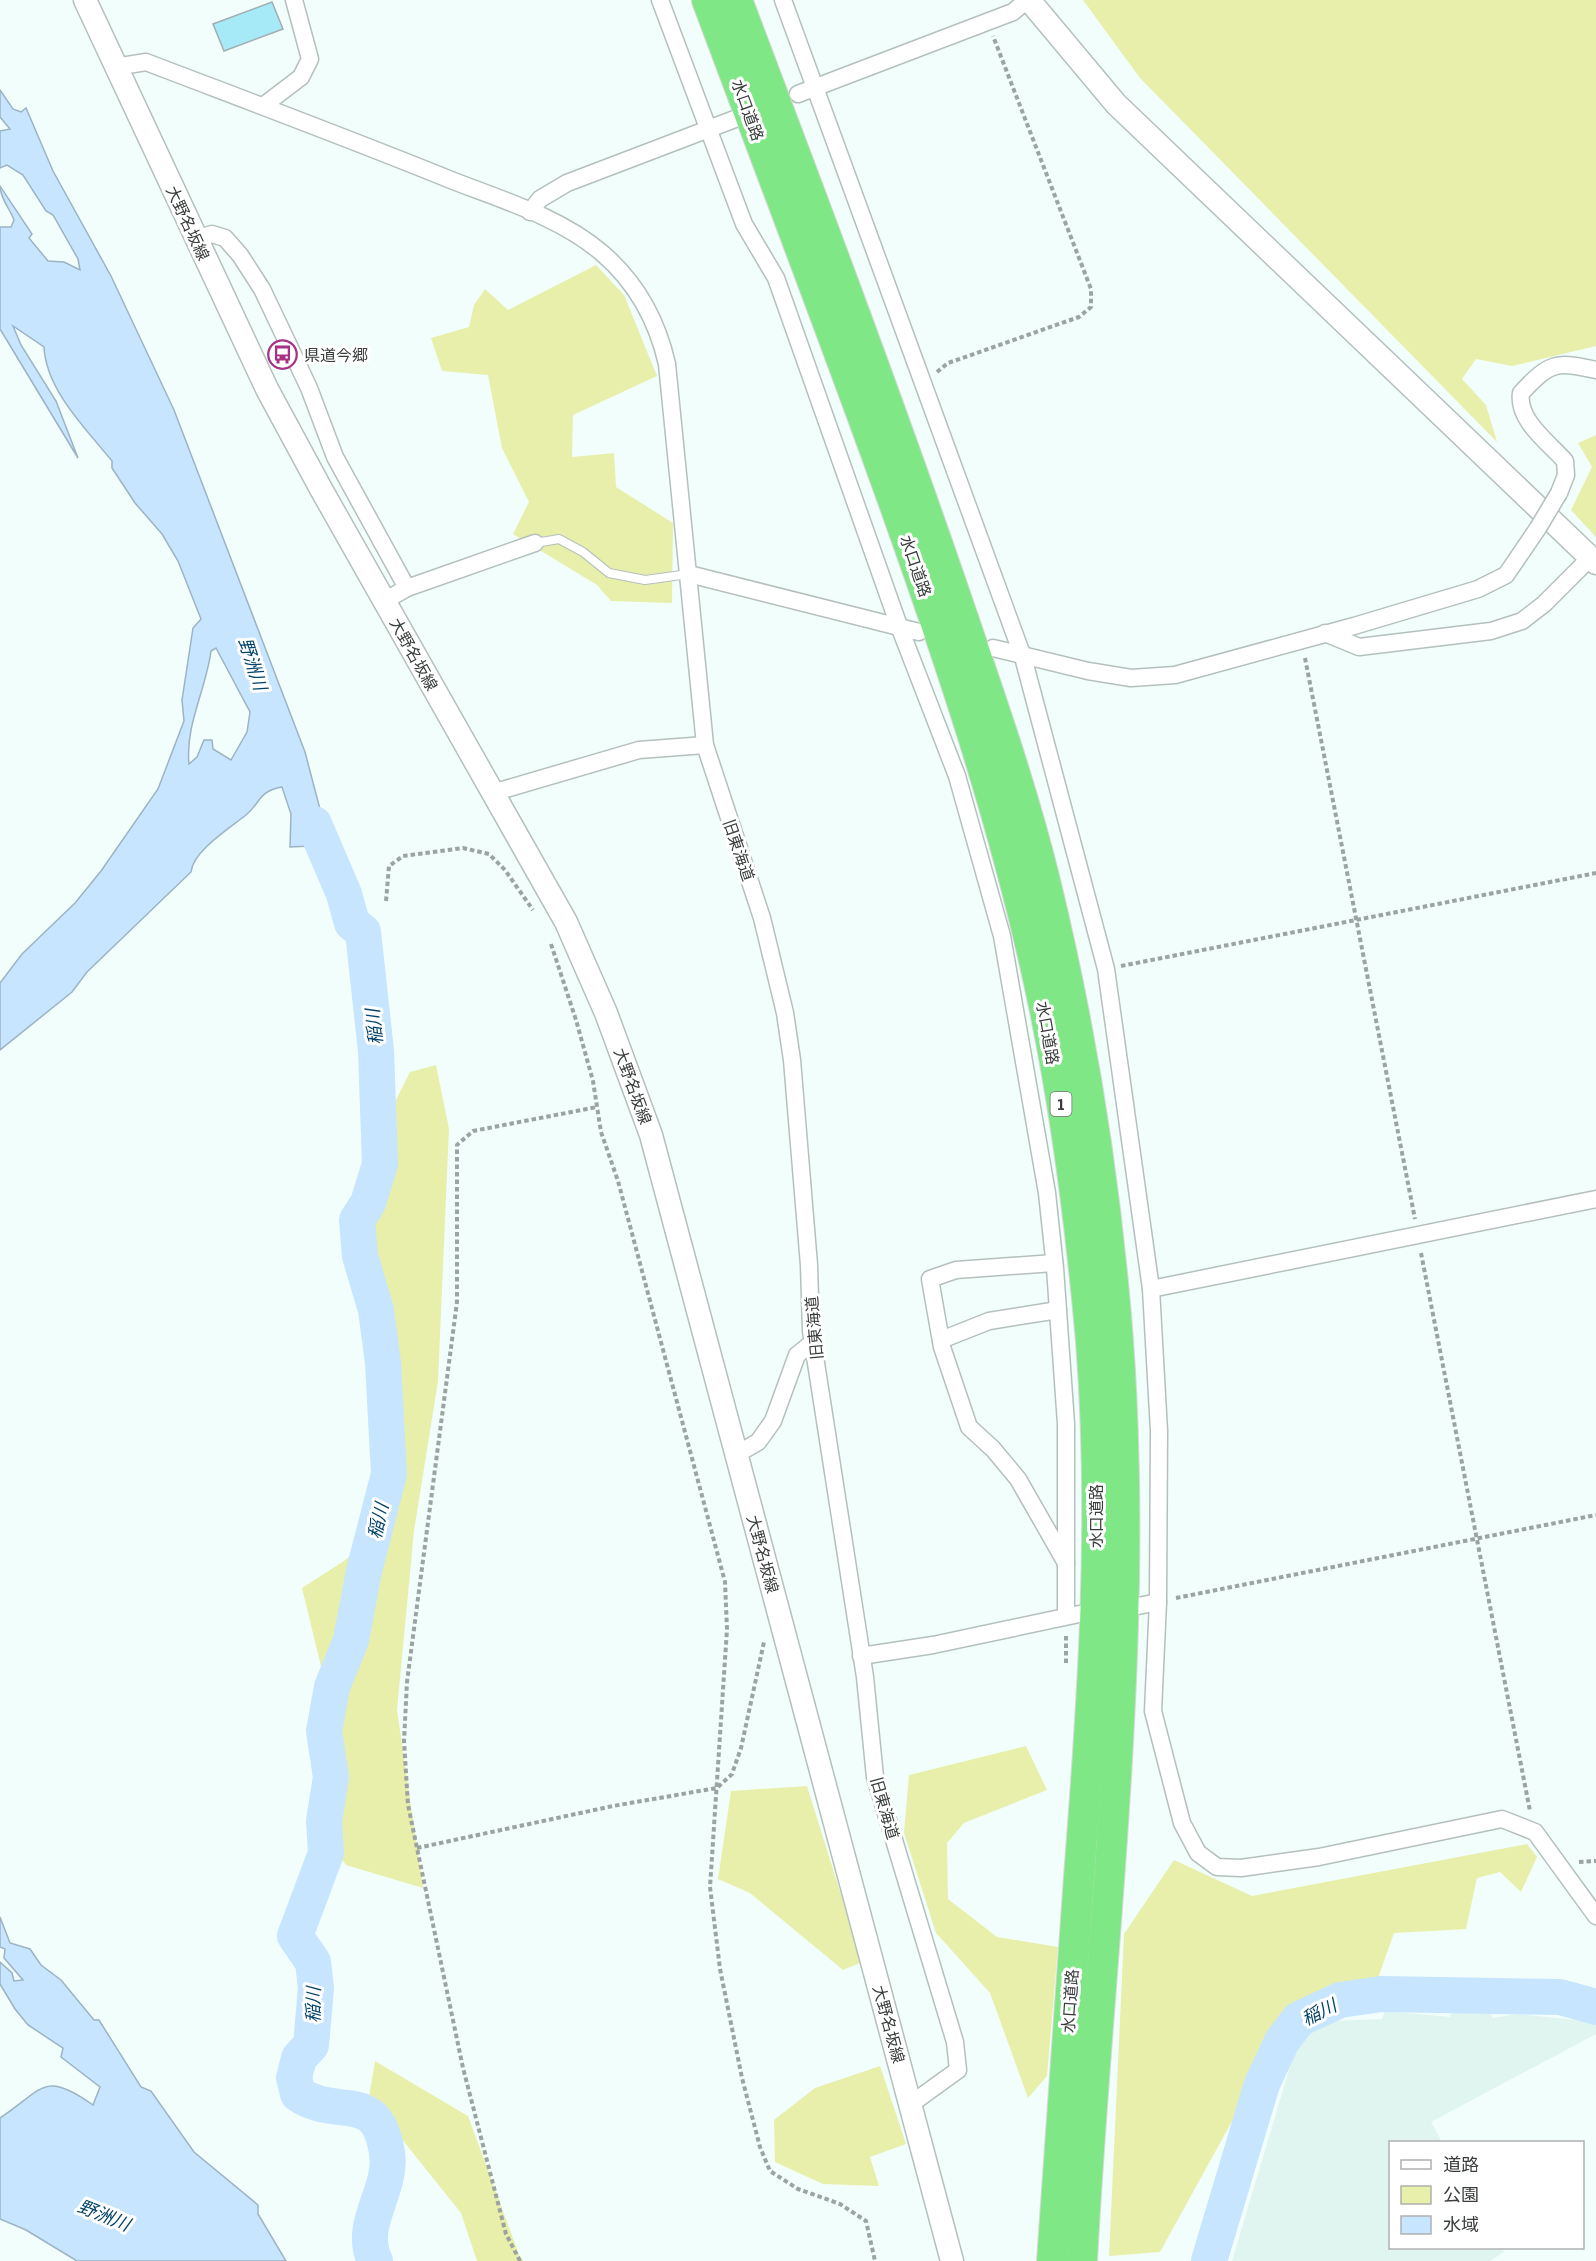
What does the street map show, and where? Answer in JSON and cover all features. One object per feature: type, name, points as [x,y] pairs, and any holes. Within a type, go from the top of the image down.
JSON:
[{"type":"highway","name":"水口道路","points":[[708,0],[838,350],[961,695],[1012,875],[1042,996],[1067,1140],[1091,1342],[1097,1461],[1096,1597],[1090,1734],[1052,2261]]},
{"type":"highway","name":"水口道路","points":[[737,0],[869,354],[1006,743],[1044,876],[1064,965],[1102,1196],[1113,1283],[1120,1374],[1124,1558],[1113,1820],[1082,2261]]},
{"type":"main road","name":"大野名坂線","points":[[85,0],[267,389],[566,922],[606,1013],[651,1135],[952,2261]]},
{"type":"main road","points":[[1028,0],[1116,104],[1593,560]]},
{"type":"street","points":[[263,106],[301,77],[310,59],[294,0]]},
{"type":"street","points":[[660,0],[744,224],[776,278],[899,626],[957,776],[1002,936],[1047,1193],[1066,1424],[1066,1564],[1073,1615],[933,1645],[861,1656]]},
{"type":"street","points":[[783,0],[1023,657],[1106,969],[1151,1289],[1160,1431],[1158,1602],[1153,1711],[1182,1824],[1198,1853],[1217,1867],[1241,1868],[1319,1857],[1502,1818],[1534,1832],[1596,1916]]},
{"type":"street","points":[[798,94],[1013,12],[1028,0]]},
{"type":"street","name":"旧東海道","points":[[115,67],[146,62],[530,212],[577,235],[602,253],[644,300],[660,335],[667,364],[705,745],[762,918],[784,1013],[798,1112],[813,1342],[861,1656],[875,1778],[955,2042],[958,2070],[911,2104]]},
{"type":"street","points":[[530,212],[540,198],[567,183],[740,117]]},
{"type":"street","points":[[195,239],[212,234],[225,238],[240,255],[262,289],[309,388],[335,457],[407,588]]},
{"type":"street","points":[[993,648],[1023,657],[1131,678],[1175,675],[1478,589],[1506,575],[1559,493],[1566,475],[1565,461],[1524,416],[1520,403],[1521,393],[1550,367],[1562,364],[1596,370]]},
{"type":"street","points":[[384,601],[407,588],[535,543]]},
{"type":"street","points":[[1325,633],[1359,647],[1491,631],[1522,621],[1593,560]]},
{"type":"street","points":[[689,574],[919,632]]},
{"type":"street","points":[[492,793],[639,750],[705,745]]},
{"type":"street","points":[[1151,1289],[1596,1199]]},
{"type":"street","points":[[1054,1263],[956,1270],[930,1279],[941,1340],[969,1427],[993,1449],[1018,1479],[1066,1564]]},
{"type":"street","points":[[941,1340],[989,1321],[1058,1310]]},
{"type":"street","points":[[736,1454],[758,1442],[773,1420],[797,1355],[813,1342]]},
{"type":"street","points":[[1138,1606],[1158,1602]]},
{"type":"lane","points":[[535,543],[559,540],[583,552],[609,573],[645,580],[689,574]]},
{"type":"path","points":[[924,383],[948,363],[1080,317],[1091,307],[1092,289],[988,22]]},
{"type":"path","points":[[1301,639],[1534,1832]]},
{"type":"path","points":[[386,902],[389,866],[402,856],[463,848],[489,854],[505,870],[536,915]]},
{"type":"path","points":[[1106,969],[1596,873]]},
{"type":"path","points":[[566,922],[547,933],[576,1020],[601,1132],[618,1180],[725,1582],[727,1629],[710,1887],[720,1969],[760,2147],[770,2171],[798,2189],[840,2204],[866,2221],[876,2261]]},
{"type":"path","points":[[520,2261],[506,2234],[463,2068],[408,1805],[404,1741],[407,1682],[457,1302],[458,1144],[473,1131],[597,1107]]},
{"type":"path","points":[[1158,1602],[1596,1515]]},
{"type":"path","points":[[417,1848],[614,1806],[717,1788],[732,1774],[741,1748],[776,1601]]},
{"type":"shaded area","points":[[1451,2010],[1490,2012],[1493,2018],[1517,2014],[1596,2022],[1596,2034],[1431,2122],[1441,2141],[1389,2141],[1389,2249],[1502,2249],[1504,2252],[1490,2261],[1232,2261],[1294,2053],[1308,2034],[1330,2021],[1382,2019],[1385,2011],[1450,2017]]},
{"type":"green space","points":[[1083,0],[1596,0],[1596,346],[1512,366],[1476,359],[1462,379],[1486,405],[1497,442],[1140,78]]},
{"type":"green space","points":[[596,265],[624,295],[657,376],[573,415],[572,457],[614,453],[616,487],[673,523],[672,603],[611,601],[597,585],[513,534],[529,502],[502,448],[488,375],[442,371],[431,338],[469,327],[474,305],[485,289],[508,310]]},
{"type":"green space","points":[[1596,435],[1596,537],[1571,510],[1592,467],[1578,443]]},
{"type":"green space","points":[[436,1065],[449,1129],[438,1381],[414,1531],[397,1710],[423,1888],[346,1865],[312,1820],[336,1728],[302,1588],[344,1561],[383,1529],[393,1423],[368,1228],[390,1112],[410,1072]]},
{"type":"green space","points":[[1026,1746],[1047,1790],[964,1823],[947,1843],[948,1899],[997,1937],[1058,1947],[1047,2076],[1028,2098],[990,1993],[936,1933],[904,1833],[909,1775]]},
{"type":"green space","points":[[807,1786],[862,1962],[843,1970],[750,1893],[718,1879],[731,1791]]},
{"type":"green space","points":[[1527,1844],[1537,1857],[1521,1892],[1500,1872],[1477,1878],[1466,1929],[1394,1933],[1373,1992],[1289,2018],[1160,2252],[1109,2256],[1124,1934],[1174,1860],[1252,1896]]},
{"type":"green space","points":[[375,2061],[468,2116],[520,2257],[524,2261],[477,2261],[461,2213],[369,2098]]},
{"type":"green space","points":[[880,2066],[906,2144],[870,2157],[879,2186],[823,2184],[775,2162],[774,2120],[815,2088]]},
{"type":"water","name":"野洲川","points":[[0,90],[13,109],[21,112],[26,108],[53,171],[111,276],[174,410],[305,752],[337,874],[311,846],[290,847],[291,814],[282,787],[268,792],[260,798],[251,811],[205,848],[193,864],[191,872],[87,972],[72,992],[0,1050],[0,983],[22,954],[75,903],[101,871],[158,789],[184,721],[182,700],[193,628],[201,619],[178,561],[162,534],[135,503],[112,468],[112,461],[60,394],[46,363],[44,347],[13,326],[21,345],[56,401],[78,458],[0,329],[0,227],[11,227],[14,220],[3,199],[0,186],[32,234],[29,238],[48,261],[64,262],[80,270],[78,259],[53,215],[46,211],[23,175],[7,165],[0,168],[0,131],[10,129],[0,117]],"holes":[[[216,648],[250,712],[247,732],[231,760],[213,749],[212,740],[204,740],[197,757],[189,764],[193,721],[211,651]]]},
{"type":"water","name":"野洲川","points":[[0,1917],[10,1943],[30,1949],[41,1965],[61,1980],[94,2020],[99,2020],[141,2087],[151,2091],[194,2152],[258,2205],[258,2214],[286,2261],[77,2261],[26,2230],[0,2219],[0,2118],[44,2088],[53,2086],[63,2088],[93,2105],[100,2087],[61,2057],[63,2048],[28,2025],[0,1984],[0,1962],[12,1973],[14,1981],[23,1980],[4,1958],[5,1949],[0,1947]]},
{"type":"building","points":[[272,2],[283,29],[224,51],[213,24]]},
{"type":"waterway","name":"稲川","points":[[314,824],[344,894],[352,923],[363,932],[376,1051],[380,1164],[368,1203],[357,1220],[360,1256],[376,1310],[383,1363],[389,1474],[364,1571],[351,1640],[332,1687],[324,1731],[331,1777],[324,1821],[326,1853],[295,1936],[313,1962],[316,1988],[311,2045],[299,2058],[294,2078],[298,2094],[313,2102],[365,2112],[374,2120],[382,2133],[387,2153],[387,2167],[370,2234],[375,2261]]},
{"type":"waterway","name":"稲川","points":[[1209,2261],[1262,2084],[1282,2041],[1299,2019],[1340,2000],[1381,1994],[1560,1997],[1596,2007]]},
{"type":"place","name":"県道今郷","points":[[283,355]]}]
